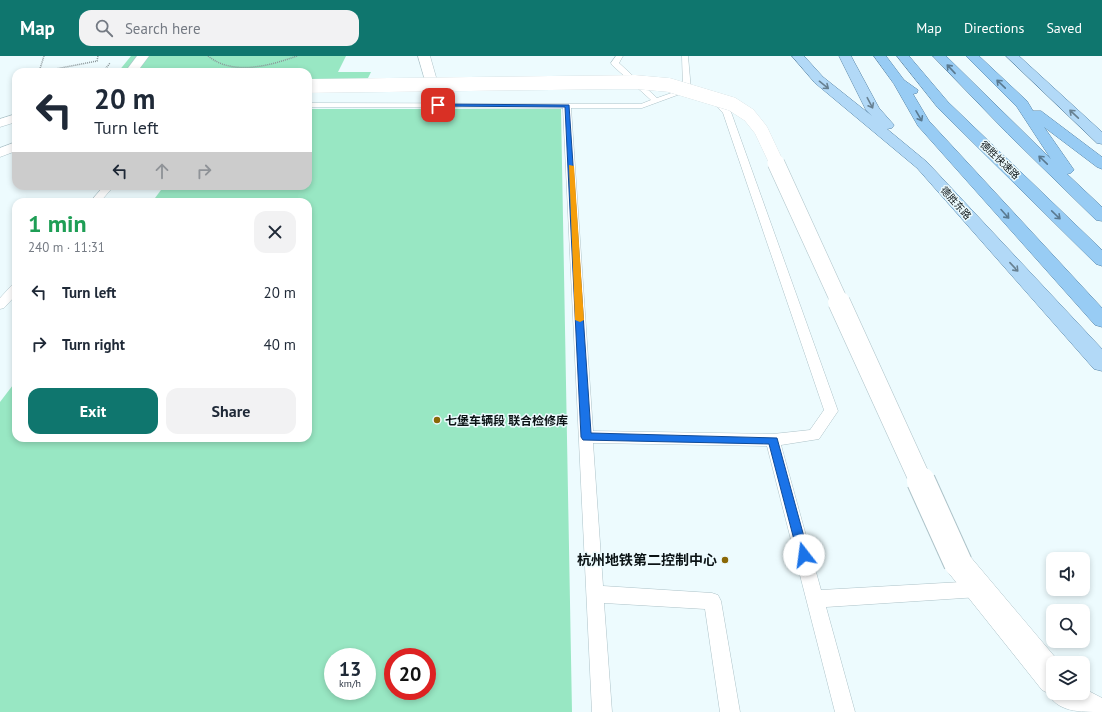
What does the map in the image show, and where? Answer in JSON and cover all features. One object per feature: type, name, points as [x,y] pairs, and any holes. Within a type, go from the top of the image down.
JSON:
[{"type":"highway","points":[[880,56],[900,83],[923,123],[1102,320]]},
{"type":"highway","name":"德胜快速路","points":[[903,56],[943,105],[1102,260]]},
{"type":"highway","points":[[939,56],[1090,206],[1102,216]]},
{"type":"highway","points":[[972,56],[1022,104],[1102,164]]},
{"type":"highway","points":[[900,83],[957,117]]},
{"type":"highway","points":[[1022,104],[1090,206]]},
{"type":"main road","name":"德胜东路","points":[[798,56],[819,80],[922,165],[1102,363]]},
{"type":"main road","points":[[845,56],[873,110],[922,165]]},
{"type":"main road","points":[[1012,56],[1102,140]]},
{"type":"street","points":[[134,68],[143,56]]},
{"type":"street","points":[[424,56],[432,84]]},
{"type":"street","points":[[312,86],[635,82],[669,85],[732,104],[749,115],[761,130],[958,564],[1046,670]]},
{"type":"street","points":[[0,123],[12,119]]},
{"type":"street","points":[[0,153],[12,148]]},
{"type":"street","points":[[1074,700],[1096,712]]},
{"type":"lane","points":[[620,56],[616,62],[624,73],[656,101]]},
{"type":"lane","points":[[685,56],[687,90]]},
{"type":"lane","points":[[312,105],[642,106],[687,90],[710,94],[727,112],[831,412],[814,435],[773,440],[586,437]]},
{"type":"lane","points":[[567,106],[602,712]]},
{"type":"lane","points":[[98,198],[105,190]]},
{"type":"lane","points":[[0,305],[12,292]]},
{"type":"lane","points":[[773,440],[845,712]]},
{"type":"lane","points":[[815,598],[979,589]]},
{"type":"lane","points":[[595,594],[712,601],[730,712]]},
{"type":"path","points":[[41,68],[44,56]]},
{"type":"path","points":[[61,68],[97,61],[98,56]]},
{"type":"path","points":[[208,56],[214,62],[229,67],[246,67],[265,65],[297,56]]},
{"type":"green space","points":[[131,56],[346,56],[338,72],[371,72],[364,86],[312,86],[312,68],[121,68]]},
{"type":"green space","name":"七堡车辆段 联合检修库","points":[[312,109],[561,109],[572,712],[0,712],[0,402],[12,386],[12,442],[312,442],[312,198],[155,198],[161,190],[312,190]]},
{"type":"slow traffic","points":[[571,166],[580,320]]},
{"type":"place","name":"七堡车辆段 联合检修库","points":[[437,420]]},
{"type":"place","name":"杭州地铁第二控制中心","points":[[725,560]]},
{"type":"route","points":[[438,105],[567,106],[586,437],[773,440],[804,555]]}]
